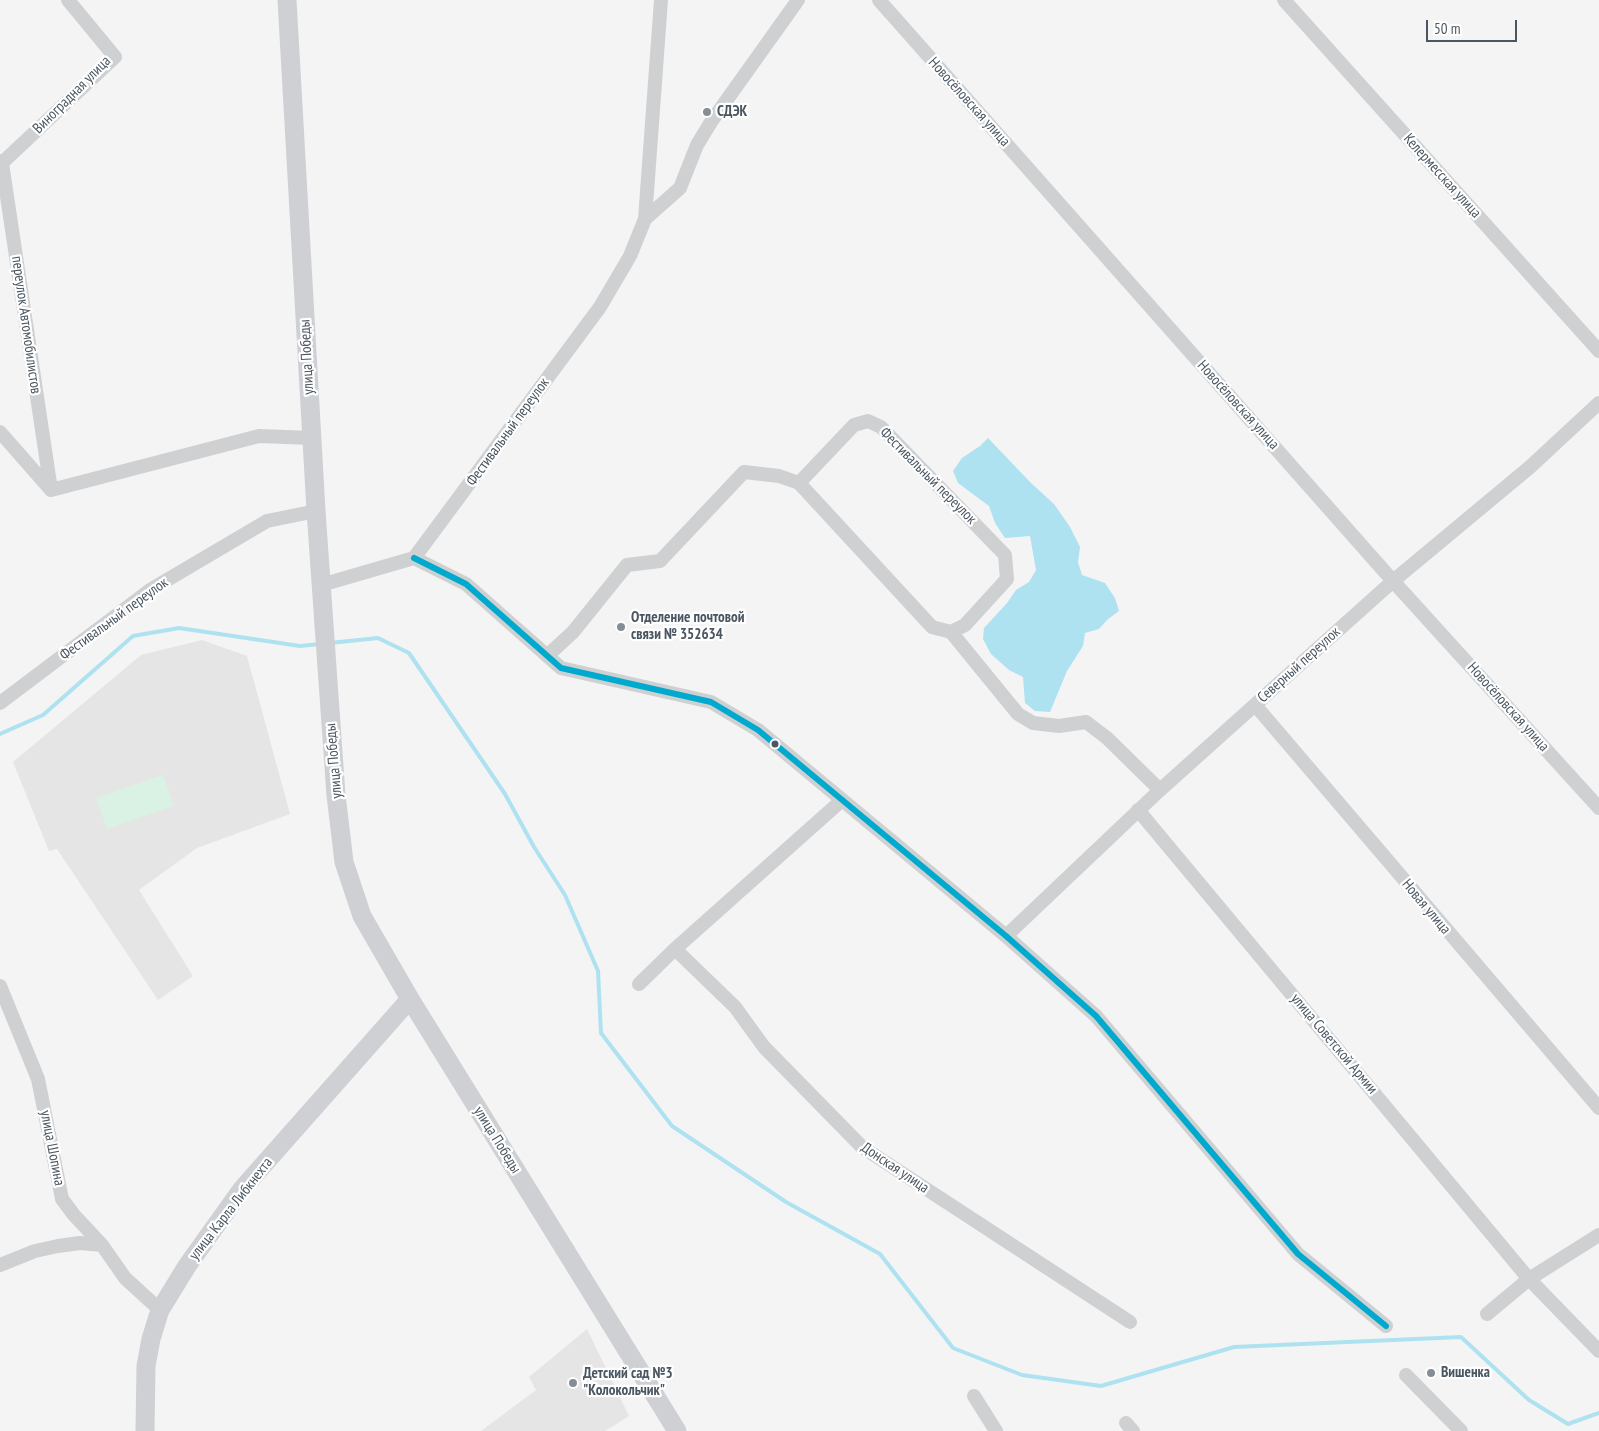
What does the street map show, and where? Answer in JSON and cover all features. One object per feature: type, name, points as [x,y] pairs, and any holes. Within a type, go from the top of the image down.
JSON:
[{"type":"street","name":"Виноградная улица","points":[[1,162],[115,57],[68,0]]},
{"type":"street","name":"улица Победы","points":[[286,0],[320,585],[336,794],[344,862],[362,916],[410,999],[677,1431]]},
{"type":"street","name":"Фестивальный переулок","points":[[414,558],[600,307],[630,256],[644,218],[661,0]]},
{"type":"street","name":"Фестивальный переулок","points":[[644,218],[680,188],[697,145],[711,122],[798,0]]},
{"type":"street","name":"Новосёловская улица","points":[[879,0],[1393,580],[1599,808]]},
{"type":"street","name":"Келермесская улица","points":[[1284,0],[1599,351]]},
{"type":"street","name":"переулок Автомобилистов","points":[[1,162],[51,490]]},
{"type":"street","name":"Северный переулок","points":[[1006,936],[1138,810],[1255,704],[1393,580],[1530,467],[1599,403]]},
{"type":"street","name":"Фестивальный переулок","points":[[798,483],[854,425],[868,422],[881,427],[1005,555],[1007,580],[965,625],[951,632]]},
{"type":"street","points":[[0,432],[51,490],[258,436],[312,438]]},
{"type":"street","points":[[547,656],[573,632],[627,565],[660,561],[744,472],[779,476],[798,483],[932,627],[951,632],[1018,714],[1033,723],[1059,726],[1086,722],[1108,738],[1160,790]]},
{"type":"street","name":"Фестивальный переулок","points":[[0,703],[150,590],[267,521],[316,511]]},
{"type":"street","points":[[320,585],[414,558],[466,584],[561,668],[711,702],[758,730],[841,801],[1006,936],[1096,1016],[1298,1254],[1386,1326]]},
{"type":"street","name":"Новая улица","points":[[1255,704],[1599,1108]]},
{"type":"street","points":[[639,984],[675,949],[841,801]]},
{"type":"street","name":"улица Советской Армии","points":[[1138,810],[1529,1279],[1599,1351]]},
{"type":"street","name":"Донская улица","points":[[675,949],[735,1007],[764,1047],[862,1148],[1130,1322]]},
{"type":"street","name":"улица Шопина","points":[[0,986],[38,1078],[62,1198],[74,1215],[102,1245],[125,1278],[160,1310]]},
{"type":"street","name":"улица Карла Либкнехта","points":[[145,1431],[146,1366],[151,1339],[160,1310],[187,1266],[242,1189],[410,999]]},
{"type":"street","points":[[1487,1314],[1529,1279],[1599,1235]]},
{"type":"street","points":[[0,1265],[35,1251],[58,1246],[102,1245]]},
{"type":"street","points":[[1406,1375],[1462,1431]]},
{"type":"street","points":[[974,1396],[996,1431]]},
{"type":"shaded area","points":[[202,640],[247,656],[290,814],[197,848],[139,890],[193,976],[158,1000],[57,849],[49,851],[13,762],[141,655]]},
{"type":"shaded area","name":"Детский сад №3 \"Колокольчик\"","points":[[587,1329],[629,1416],[605,1431],[481,1431],[536,1390],[529,1377]]},
{"type":"green space","points":[[163,775],[174,806],[107,829],[96,798]]},
{"type":"water","points":[[988,438],[1054,504],[1070,527],[1080,547],[1078,562],[1082,575],[1105,583],[1115,598],[1119,611],[1099,629],[1085,633],[1083,646],[1067,671],[1050,712],[1035,711],[1025,703],[1023,677],[1009,670],[991,654],[983,639],[984,628],[1016,590],[1029,582],[1036,570],[1030,536],[1005,538],[995,523],[989,506],[958,483],[953,471],[962,458]]},
{"type":"waterway","points":[[0,734],[43,715],[133,636],[179,628],[300,646],[320,644]]},
{"type":"waterway","points":[[330,643],[378,638],[409,653],[505,794],[534,847],[565,895],[598,971],[601,1033],[672,1126],[786,1202],[880,1254],[953,1348],[1022,1375],[1101,1386],[1234,1347],[1461,1337],[1529,1400],[1568,1424],[1599,1413]]},
{"type":"transit line","points":[[414,558],[466,584],[561,668],[711,702],[758,730],[1006,936],[1096,1016],[1298,1254],[1386,1326]]},
{"type":"place","name":"СДЭК","points":[[707,112]]},
{"type":"place","name":"Отделение почтовой связи № 352634","points":[[621,627]]},
{"type":"place","name":"Вишенка","points":[[1431,1373]]},
{"type":"place","name":"Детский сад №3 \"Колокольчик\"","points":[[573,1383]]}]
